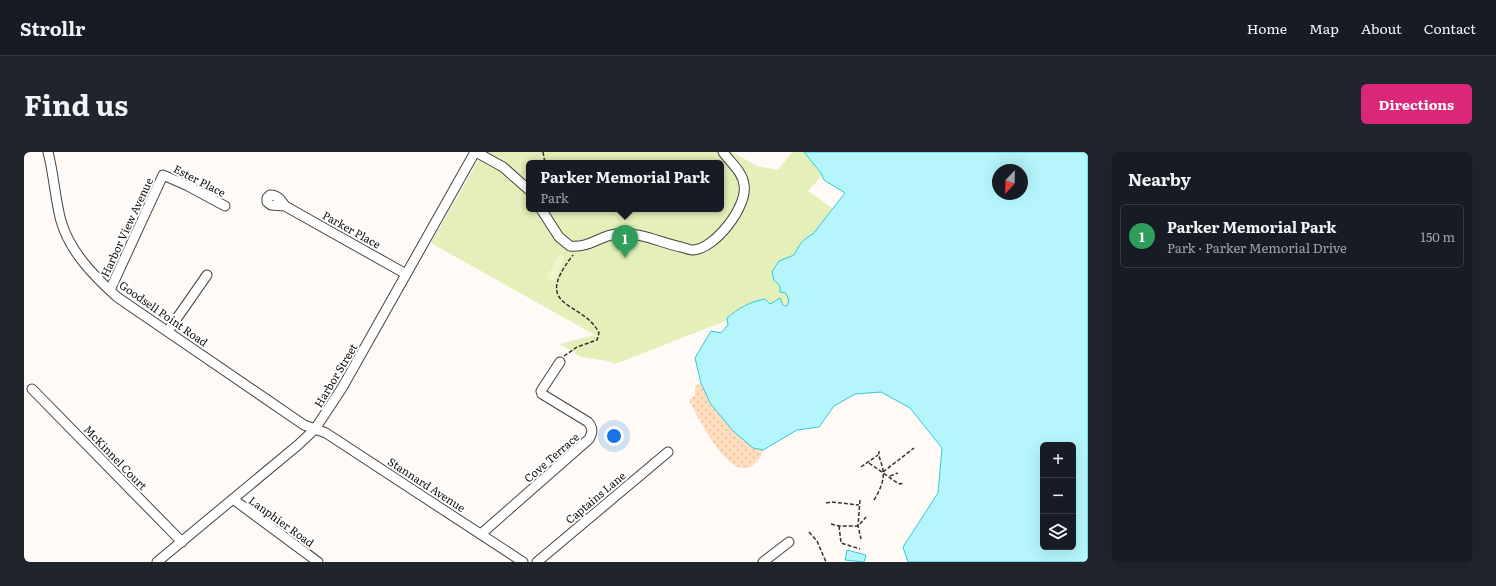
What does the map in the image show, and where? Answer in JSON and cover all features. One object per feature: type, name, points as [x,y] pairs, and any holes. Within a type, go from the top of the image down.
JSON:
[{"type":"street","name":"Goodsell Point Road","points":[[48,152],[61,221],[68,240],[94,275],[124,302],[304,425],[315,429]]},
{"type":"street","points":[[476,152],[503,167],[526,187]]},
{"type":"street","name":"Harbor Street","points":[[157,562],[298,445],[315,429],[348,377],[476,152]]},
{"type":"street","points":[[543,212],[564,242],[570,246],[587,246],[616,234],[635,234],[694,250],[704,246],[726,228],[742,203],[745,189],[742,176],[723,152]]},
{"type":"street","name":"Harbor View Avenue","points":[[110,290],[164,175]]},
{"type":"street","name":"Ester Place","points":[[164,175],[225,206]]},
{"type":"street","name":"Parker Place","points":[[285,206],[406,274]]},
{"type":"street","points":[[168,331],[207,274]]},
{"type":"street","name":"Cove Terrace","points":[[481,534],[592,435],[591,426],[588,422],[542,394],[541,391],[560,362]]},
{"type":"street","name":"McKinnel Court","points":[[32,389],[182,542]]},
{"type":"street","name":"Stannard Avenue","points":[[315,429],[332,436],[523,562]]},
{"type":"street","name":"Captains Lane","points":[[537,562],[668,452]]},
{"type":"street","name":"Lanphier Road","points":[[233,499],[318,562]]},
{"type":"street","points":[[763,562],[789,542]]},
{"type":"path","points":[[560,362],[566,353],[576,347],[594,342],[598,337],[597,329],[559,298],[556,291],[562,270],[579,247]]},
{"type":"path","points":[[883,472],[914,448]]},
{"type":"path","points":[[874,500],[881,487],[883,472],[878,455],[879,451]]},
{"type":"path","points":[[861,467],[869,463],[878,455]]},
{"type":"path","points":[[869,463],[900,484],[903,482]]},
{"type":"path","points":[[890,476],[898,473]]},
{"type":"path","points":[[860,500],[858,526],[861,539]]},
{"type":"path","points":[[826,503],[832,502],[859,505]]},
{"type":"path","points":[[831,524],[839,526],[858,526],[866,517]]},
{"type":"path","points":[[839,526],[841,543],[860,549]]},
{"type":"path","points":[[809,532],[817,541],[826,562]]},
{"type":"green space","points":[[483,152],[732,152],[757,166],[778,170],[792,152],[825,152],[830,167],[808,191],[839,213],[788,305],[781,302],[741,315],[615,364],[608,361],[581,357],[560,344],[595,335],[431,243]]},
{"type":"green space","points":[[558,254],[565,257],[553,282],[547,279]]},
{"type":"sand","points":[[701,383],[710,404],[733,431],[753,448],[763,450],[760,458],[753,465],[744,468],[734,465],[715,445],[689,400],[695,395],[695,386]]},
{"type":"water","points":[[804,152],[1088,152],[1088,562],[908,562],[903,547],[938,493],[942,448],[910,408],[881,392],[855,394],[834,406],[819,427],[797,430],[763,450],[753,448],[733,431],[710,403],[701,383],[695,358],[711,331],[721,333],[728,325],[727,318],[744,306],[765,299],[770,304],[780,298],[783,305],[787,306],[789,301],[786,293],[780,292],[780,286],[774,280],[772,272],[779,261],[794,255],[802,243],[813,234],[845,193],[824,180],[821,173]]},
{"type":"water","points":[[847,550],[866,555],[864,562],[845,560]]},
{"type":"place","name":"Parker Memorial Park","points":[[625,258]]}]
